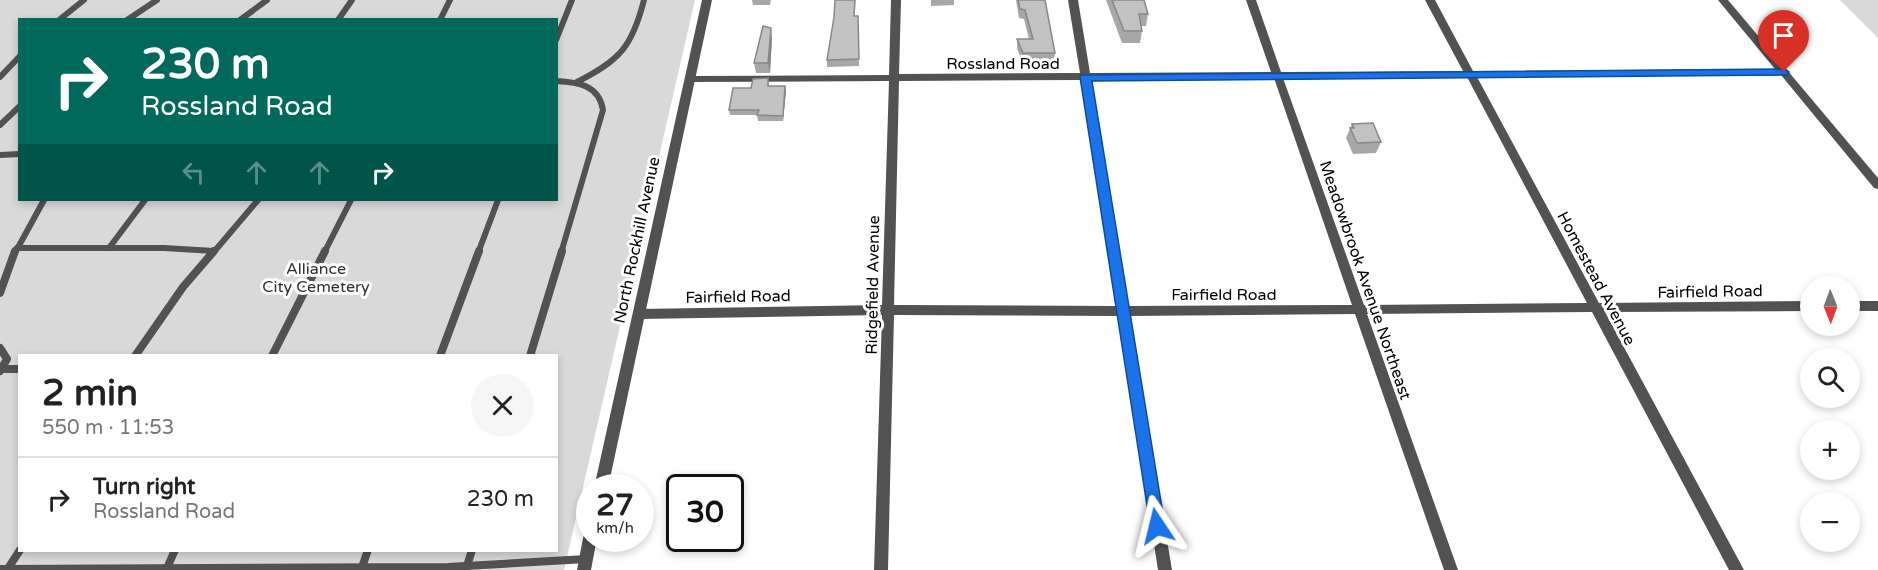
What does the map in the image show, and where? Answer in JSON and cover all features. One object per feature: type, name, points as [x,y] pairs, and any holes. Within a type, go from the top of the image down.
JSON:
[{"type":"street","name":"North Rockhill Avenue","points":[[604,474],[707,0]]},
{"type":"street","name":"Ridgefield Avenue","points":[[881,570],[896,0]]},
{"type":"street","points":[[1073,0],[1165,570]]},
{"type":"street","name":"Meadowbrook Avenue Northeast","points":[[1251,0],[1451,570]]},
{"type":"street","name":"Homestead Avenue","points":[[1430,0],[1737,570]]},
{"type":"street","points":[[1723,0],[1878,185]]},
{"type":"street","name":"Rossland Road","points":[[690,79],[1784,72]]},
{"type":"street","name":"Fairfield Road","points":[[639,314],[887,310],[1124,311],[1800,306]]},
{"type":"street","points":[[1860,306],[1878,306]]},
{"type":"lane","points":[[62,18],[84,0]]},
{"type":"lane","points":[[130,18],[157,0]]},
{"type":"lane","points":[[243,18],[267,0]]},
{"type":"lane","points":[[339,18],[352,0]]},
{"type":"lane","points":[[441,18],[450,0]]},
{"type":"lane","points":[[558,35],[572,0]]},
{"type":"lane","points":[[577,82],[611,64],[626,51],[635,35],[644,0]]},
{"type":"lane","points":[[0,77],[18,58]]},
{"type":"lane","points":[[531,354],[603,105],[597,93],[577,82],[558,81]]},
{"type":"lane","points":[[0,125],[18,108]]},
{"type":"lane","points":[[0,155],[18,154]]},
{"type":"lane","points":[[0,293],[16,248],[43,201]]},
{"type":"lane","points":[[109,248],[144,201]]},
{"type":"lane","points":[[136,354],[169,306],[257,201]]},
{"type":"lane","points":[[273,354],[350,201]]},
{"type":"lane","points":[[441,354],[498,201]]},
{"type":"lane","points":[[16,248],[175,247],[214,251]]},
{"type":"lane","points":[[0,348],[7,359],[1,370]]},
{"type":"lane","points":[[1,370],[18,369]]},
{"type":"lane","points":[[5,569],[18,552]]},
{"type":"lane","points":[[166,568],[174,552]]},
{"type":"lane","points":[[361,568],[367,552]]},
{"type":"lane","points":[[467,567],[471,552]]},
{"type":"lane","points":[[5,569],[361,568],[585,564]]},
{"type":"green space","name":"Alliance City Cemetery","points":[[0,0],[695,0],[586,474],[576,474],[576,518],[564,570],[0,570]]},
{"type":"green space","points":[[1840,0],[1878,0],[1878,38]]},
{"type":"building","points":[[835,0],[855,0],[854,16],[858,16],[859,59],[827,60]]},
{"type":"building","points":[[1018,0],[1045,0],[1055,53],[1023,53],[1017,39],[1033,39],[1025,10],[1020,9]]},
{"type":"building","points":[[1112,0],[1144,0],[1148,14],[1139,14],[1142,31],[1124,31]]},
{"type":"building","points":[[763,26],[771,28],[768,63],[754,63]]},
{"type":"building","points":[[768,78],[768,86],[785,86],[783,116],[757,115],[759,110],[729,110],[733,88],[751,88],[753,79]]},
{"type":"building","points":[[1373,123],[1381,142],[1357,143],[1350,128],[1354,128],[1352,124]]},
{"type":"route","points":[[1157,526],[1085,77],[1784,72]]}]
